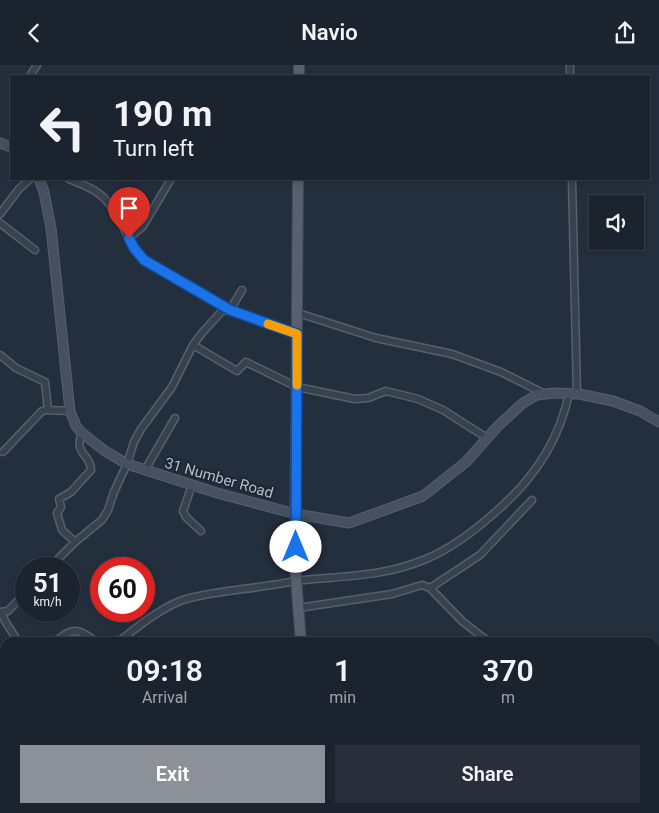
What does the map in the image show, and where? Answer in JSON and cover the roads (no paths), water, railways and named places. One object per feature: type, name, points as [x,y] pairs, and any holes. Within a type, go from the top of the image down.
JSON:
[{"type":"main road","name":"31 Number Road","points":[[39,180],[44,192],[53,245],[70,411],[82,433],[105,451],[127,464],[192,485],[296,514],[349,523],[423,496],[466,462],[487,438],[529,398],[544,394],[577,394],[627,406],[659,422]]},
{"type":"main road","points":[[298,180],[296,583],[301,637]]},
{"type":"street","points":[[0,214],[19,189],[29,180]]},
{"type":"street","points":[[72,180],[83,184],[104,198],[134,248],[144,260],[230,310],[297,334]]},
{"type":"street","points":[[129,238],[143,226],[170,180]]},
{"type":"street","points":[[125,637],[180,601],[227,591],[374,575],[426,559],[484,523],[509,501],[540,466],[558,431],[565,412],[577,394],[572,180]]},
{"type":"street","points":[[0,223],[35,250]]},
{"type":"street","points":[[60,557],[75,541],[97,525],[106,515],[134,442],[141,429],[172,387],[193,345],[220,313],[230,310],[242,290]]},
{"type":"street","points":[[298,313],[376,338],[461,357],[501,372],[544,394]]},
{"type":"street","points":[[193,345],[237,371],[246,361],[297,387],[361,399],[386,391],[418,399],[435,406],[487,438]]},
{"type":"street","points":[[0,355],[16,368],[45,382],[48,409]]},
{"type":"street","points":[[3,452],[40,413],[48,409],[70,411]]},
{"type":"street","points":[[145,471],[175,418]]},
{"type":"street","points":[[75,541],[62,530],[57,513],[61,507],[59,499],[72,492],[91,470],[90,464],[80,450],[79,444],[82,433]]},
{"type":"street","points":[[192,485],[183,511],[186,517],[201,531]]},
{"type":"street","points":[[430,588],[480,555],[532,500]]},
{"type":"street","points":[[298,606],[392,594],[422,585],[430,588],[462,621],[482,637]]},
{"type":"street","points":[[15,604],[10,609],[1,612],[15,637]]},
{"type":"street","points":[[62,637],[70,631],[84,633],[89,637]]}]
